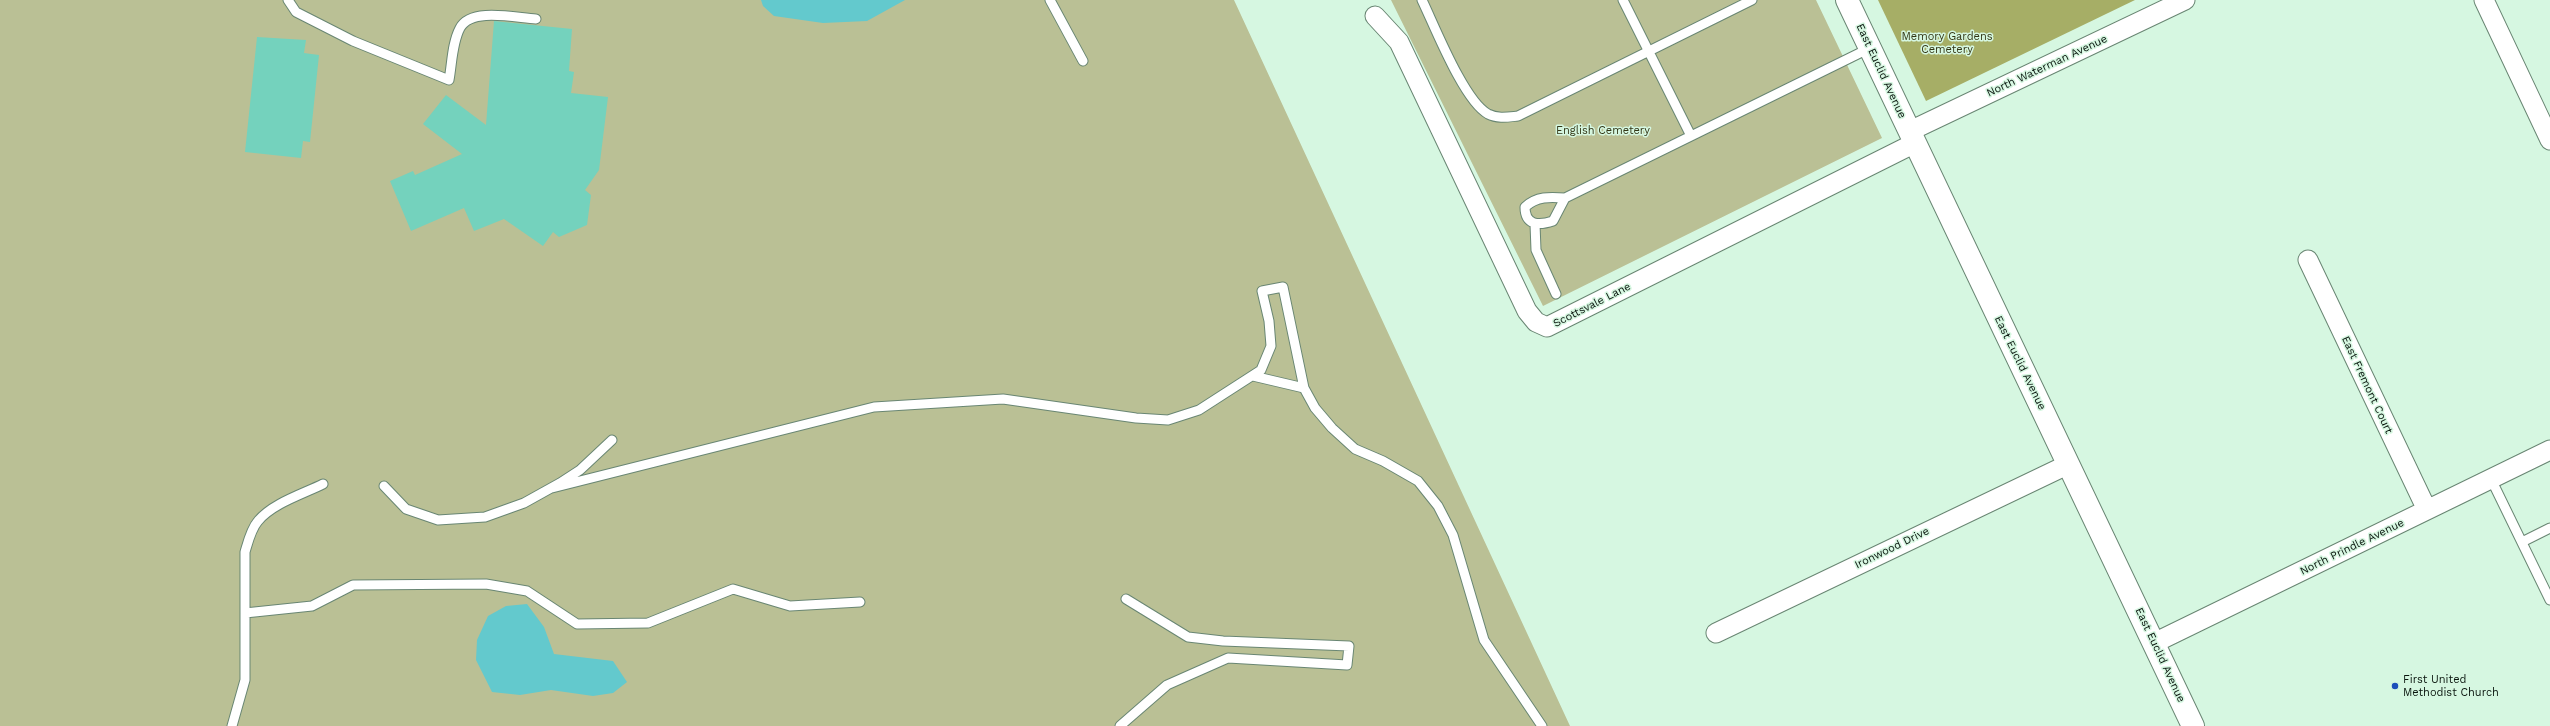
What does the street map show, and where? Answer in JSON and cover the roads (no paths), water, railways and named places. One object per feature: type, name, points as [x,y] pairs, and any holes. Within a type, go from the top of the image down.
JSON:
[{"type":"main road","name":"East Euclid Avenue","points":[[1847,0],[2194,726]]},
{"type":"street","name":"North Waterman Avenue","points":[[1912,137],[2185,0]]},
{"type":"street","points":[[2484,0],[2550,140]]},
{"type":"street","name":"Scottsvale Lane","points":[[1375,16],[1399,42],[1527,311],[1536,322],[1547,327],[1912,137]]},
{"type":"street","name":"East Fremont Court","points":[[2308,260],[2427,510]]},
{"type":"street","name":"North Prindle Avenue","points":[[2154,643],[2550,450]]},
{"type":"street","name":"Ironwood Drive","points":[[1716,633],[2069,464]]},
{"type":"lane","points":[[288,0],[296,12],[353,41],[449,80],[456,39],[460,28],[466,21],[479,15],[536,19]]},
{"type":"lane","points":[[1050,0],[1083,61]]},
{"type":"lane","points":[[1422,0],[1473,102],[1489,115],[1498,118],[1518,116],[1752,0]]},
{"type":"lane","points":[[1623,0],[1691,136]]},
{"type":"lane","points":[[1565,198],[1552,221],[1535,224],[1529,222],[1525,215],[1525,207],[1532,201],[1543,198],[1565,198],[1870,48]]},
{"type":"lane","points":[[1535,224],[1536,250],[1556,294]]},
{"type":"lane","points":[[552,488],[874,407],[1003,399],[1136,418],[1168,420],[1199,410],[1261,370],[1271,346],[1269,321],[1262,291],[1283,287],[1304,388],[1315,408],[1332,428],[1355,449],[1383,461],[1418,481],[1438,506],[1453,535],[1484,640],[1542,726]]},
{"type":"lane","points":[[1253,376],[1304,388]]},
{"type":"lane","points":[[384,486],[406,509],[438,520],[486,517],[524,503],[552,488],[580,470],[612,440]]},
{"type":"lane","points":[[2491,479],[2550,600]]},
{"type":"lane","points":[[232,726],[244,680],[245,552],[257,521],[271,510],[323,484]]},
{"type":"lane","points":[[2522,542],[2550,528]]},
{"type":"lane","points":[[245,613],[312,606],[353,585],[486,584],[526,591],[577,624],[648,624],[733,589],[790,606],[860,602]]},
{"type":"lane","points":[[1120,726],[1167,685],[1228,658],[1347,666],[1349,646],[1223,641],[1188,637],[1126,599]]},
{"type":"water","points":[[761,0],[905,0],[867,21],[823,23],[774,16],[763,6]]},
{"type":"water","points":[[527,604],[544,627],[554,654],[613,661],[627,682],[613,693],[593,696],[551,690],[520,695],[492,692],[476,660],[477,640],[488,616],[506,606]]},
{"type":"place","name":"First United Methodist Church","points":[[2395,686]]},
{"type":"park label","name":"Memory Gardens Cemetery","points":[[1947,43]]},
{"type":"park label","name":"English Cemetery","points":[[1603,131]]}]
